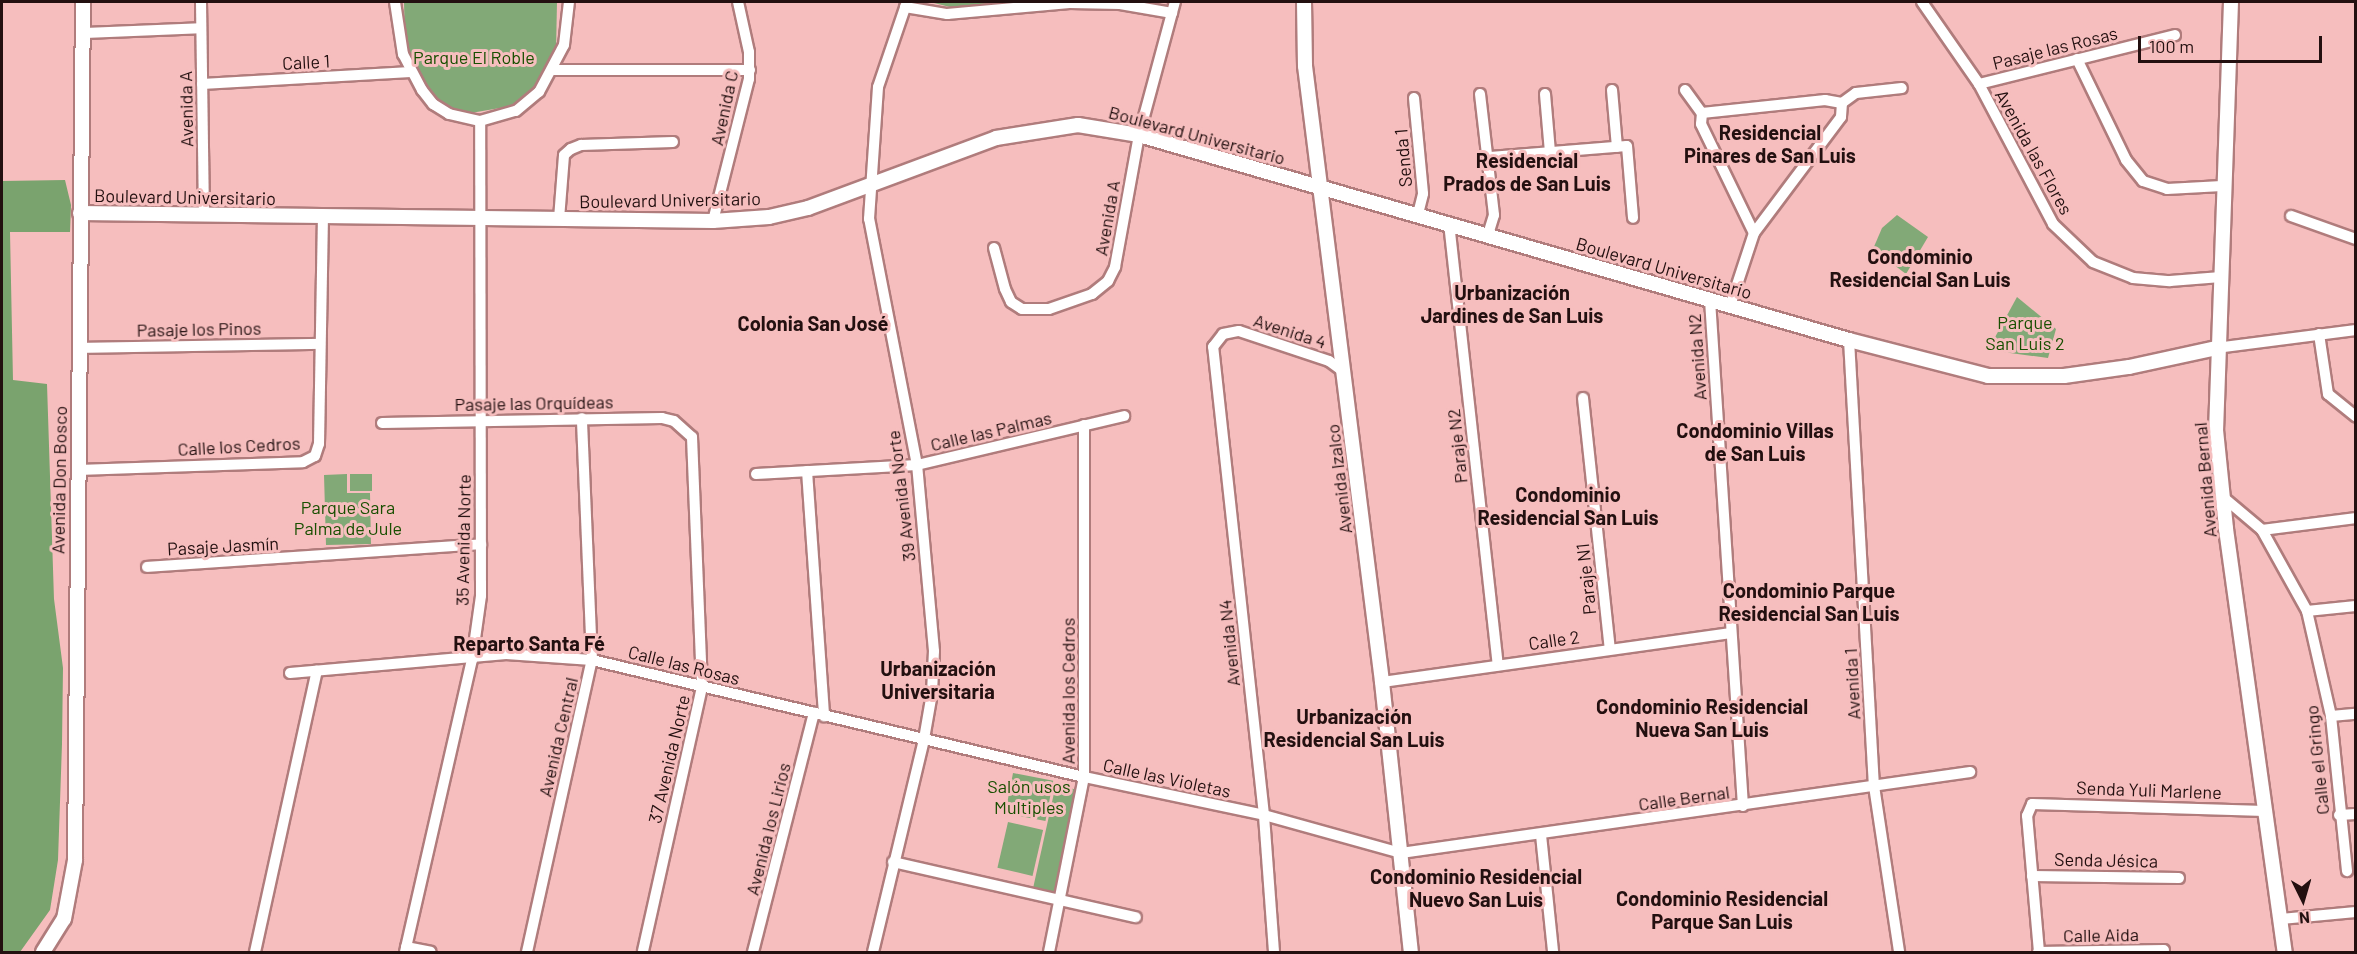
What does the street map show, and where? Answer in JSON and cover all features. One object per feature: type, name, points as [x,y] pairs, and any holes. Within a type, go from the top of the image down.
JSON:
[{"type":"street","name":"Avenida Don Bosco","points":[[43,952],[64,919],[75,860],[83,2]]},
{"type":"street","name":"Avenida A","points":[[201,2],[204,215]]},
{"type":"street","points":[[395,2],[398,37],[411,72],[433,104],[449,114],[480,121],[516,111],[539,92],[554,70],[567,33],[569,2]]},
{"type":"street","name":"Avenida C","points":[[714,221],[750,70],[738,2]]},
{"type":"street","name":"Avenida Izalco","points":[[1304,2],[1305,66],[1382,682],[1411,952]]},
{"type":"street","name":"Avenida las Flores","points":[[1922,2],[1979,84],[2053,224],[2093,262],[2133,278],[2170,281],[2221,277]]},
{"type":"street","name":"Avenida Bernal","points":[[2231,2],[2222,186],[2217,430],[2223,497],[2285,952]]},
{"type":"street","points":[[906,4],[947,14],[1070,3],[1173,7]]},
{"type":"street","name":"39 Avenida Norte","points":[[873,952],[924,739],[932,693],[934,651],[917,465],[869,219],[868,185],[878,87],[906,4]]},
{"type":"street","name":"Avenida A","points":[[994,248],[1005,289],[1011,302],[1022,309],[1049,309],[1092,294],[1108,281],[1115,267],[1139,135],[1173,7]]},
{"type":"street","points":[[84,33],[201,28]]},
{"type":"street","name":"Pasaje las Rosas","points":[[1979,84],[2175,35]]},
{"type":"street","points":[[2077,59],[2126,160],[2143,181],[2168,189],[2222,186]]},
{"type":"street","points":[[554,70],[750,70]]},
{"type":"street","name":"Calle 1","points":[[202,84],[411,72]]},
{"type":"street","points":[[1702,113],[1825,100],[1842,103],[1857,93],[1902,88]]},
{"type":"street","points":[[1612,90],[1633,218]]},
{"type":"street","points":[[1685,90],[1702,113],[1701,123],[1754,232]]},
{"type":"street","points":[[1480,94],[1490,157],[1494,215],[1488,235]]},
{"type":"street","points":[[1545,94],[1550,152]]},
{"type":"street","name":"Senda 1","points":[[1414,98],[1423,194],[1418,214]]},
{"type":"street","points":[[1730,306],[1754,232],[1841,117],[1842,103]]},
{"type":"street","name":"35 Avenida Norte","points":[[406,950],[472,660],[480,596],[480,121]]},
{"type":"street","name":"Boulevard Universitario","points":[[80,213],[323,218],[714,221],[794,212],[1024,131],[1078,125],[1139,135],[1849,340],[1988,376],[2064,376],[2129,367],[2217,348]]},
{"type":"street","points":[[559,219],[564,155],[571,149],[581,145],[673,142]]},
{"type":"street","points":[[1490,157],[1622,146]]},
{"type":"street","points":[[2291,216],[2355,239]]},
{"type":"street","points":[[320,344],[323,218]]},
{"type":"street","name":"Paraje N2","points":[[1449,223],[1498,665]]},
{"type":"street","name":"Avenida N2","points":[[1710,300],[1743,806]]},
{"type":"street","points":[[2217,348],[2355,330]]},
{"type":"street","name":"Avenida 4","points":[[1223,334],[1239,331],[1329,361],[1344,372]]},
{"type":"street","name":"Avenida N4","points":[[1223,334],[1213,346],[1264,815],[1274,952]]},
{"type":"street","points":[[2319,334],[2328,394],[2355,417]]},
{"type":"street","name":"Avenida 1","points":[[1849,340],[1874,786],[1899,952]]},
{"type":"street","name":"Pasaje los Pinos","points":[[80,348],[320,344]]},
{"type":"street","name":"Calle los Cedros","points":[[78,470],[303,462],[315,456],[319,444],[320,344]]},
{"type":"street","name":"Paraje N1","points":[[1583,398],[1610,649]]},
{"type":"street","name":"Calle las Palmas","points":[[756,474],[917,465],[1124,416]]},
{"type":"street","name":"Avenida Central","points":[[526,952],[592,660],[582,418]]},
{"type":"street","name":"Pasaje las Orquídeas","points":[[382,423],[662,418],[684,429]]},
{"type":"street","name":"Avenida los Cedros","points":[[1048,952],[1062,900],[1084,777],[1084,425]]},
{"type":"street","name":"37 Avenida Norte","points":[[643,952],[702,687],[694,448],[684,429]]},
{"type":"street","name":"Avenida los Lirios","points":[[753,952],[819,715],[807,471]]},
{"type":"street","name":"Calle el Gringo","points":[[2223,497],[2262,530],[2307,611],[2331,716],[2339,815],[2347,871]]},
{"type":"street","points":[[2262,530],[2355,518]]},
{"type":"street","name":"Pasaje Jasmín","points":[[147,567],[481,544]]},
{"type":"street","points":[[2307,611],[2355,606]]},
{"type":"street","name":"Calle 2","points":[[1382,682],[1730,633]]},
{"type":"street","name":"Calle las Rosas","points":[[290,673],[527,654],[592,660],[924,739]]},
{"type":"street","points":[[255,952],[317,671]]},
{"type":"street","points":[[2331,716],[2355,714]]},
{"type":"street","name":"Calle las Violetas","points":[[924,739],[1084,777],[1264,815],[1401,854]]},
{"type":"street","name":"Calle Bernal","points":[[1401,854],[1970,772]]},
{"type":"street","name":"Senda Yuli Marlene","points":[[2032,876],[2027,816],[2032,804],[2265,811]]},
{"type":"street","points":[[2339,815],[2355,814]]},
{"type":"street","points":[[1541,835],[1553,952]]},
{"type":"street","points":[[893,862],[1136,917]]},
{"type":"street","points":[[2032,876],[2038,952]]},
{"type":"street","name":"Senda Jésica","points":[[2032,876],[2179,878]]},
{"type":"street","points":[[2281,919],[2355,912]]},
{"type":"street","points":[[406,950],[431,952]]},
{"type":"street","name":"Calle Aida","points":[[2038,952],[2164,950]]},
{"type":"green space","name":"Parque El Roble","points":[[404,2],[557,2],[556,51],[536,91],[526,99],[512,106],[471,113],[455,109],[431,98],[405,46]]},
{"type":"green space","points":[[930,2],[1010,2],[950,7]]},
{"type":"green space","points":[[65,180],[71,205],[70,232],[10,232],[13,380],[47,384],[54,599],[63,668],[58,860],[50,910],[20,952],[2,952],[2,181]]},
{"type":"green space","points":[[1897,215],[1928,237],[1906,274],[1873,249],[1882,228]]},
{"type":"green space","name":"Parque San Luis 2","points":[[2017,297],[2056,329],[2048,358],[1988,350]]},
{"type":"green space","name":"Parque Sara Palma de Jule","points":[[347,474],[347,493],[370,493],[371,544],[326,545],[324,475]]},
{"type":"green space","points":[[350,474],[372,474],[372,491],[350,491]]},
{"type":"green space","name":"Salón usos Multiples","points":[[1013,773],[1053,781],[1045,821],[1005,813]]},
{"type":"green space","points":[[1056,784],[1077,790],[1057,899],[1032,893]]},
{"type":"green space","points":[[1008,822],[1043,830],[1033,876],[997,868]]},
{"type":"district","name":"Residencial Pinares de San Luis","points":[[1770,144]]},
{"type":"district","name":"Residencial Prados de San Luis","points":[[1527,172]]},
{"type":"district","name":"Condominio Residencial San Luis","points":[[1920,268]]},
{"type":"district","name":"Urbanización Jardines de San Luis","points":[[1512,304]]},
{"type":"district","name":"Colonia San José","points":[[813,323]]},
{"type":"district","name":"Condominio Villas de San Luis","points":[[1755,442]]},
{"type":"district","name":"Condominio Residencial San Luis","points":[[1568,506]]},
{"type":"district","name":"Condominio Parque Residencial San Luis","points":[[1809,602]]},
{"type":"district","name":"Reparto Santa Fé","points":[[529,643]]},
{"type":"district","name":"Urbanización Universitaria","points":[[938,680]]},
{"type":"district","name":"Condominio Residencial Nueva San Luis","points":[[1702,718]]},
{"type":"district","name":"Urbanización Residencial San Luis","points":[[1354,728]]},
{"type":"district","name":"Condominio Residencial Nuevo San Luis","points":[[1476,888]]},
{"type":"district","name":"Condominio Residencial Parque San Luis","points":[[1722,910]]}]
